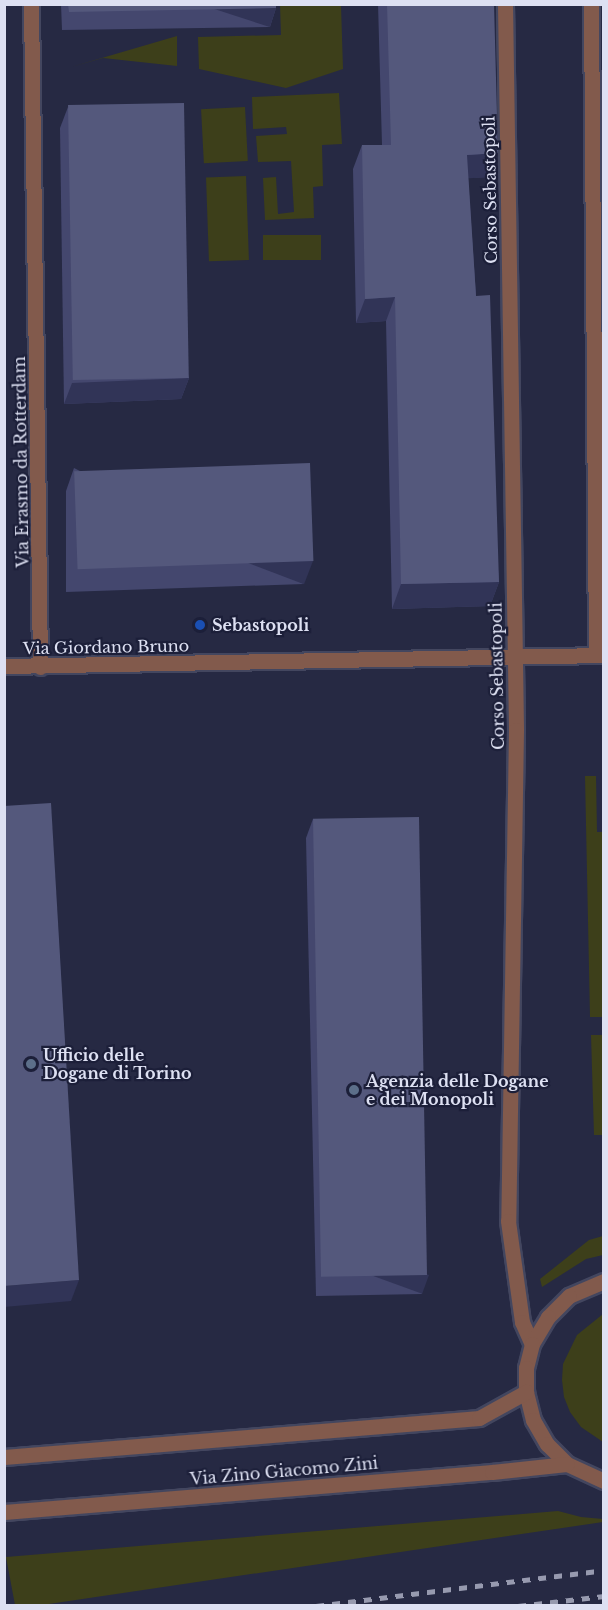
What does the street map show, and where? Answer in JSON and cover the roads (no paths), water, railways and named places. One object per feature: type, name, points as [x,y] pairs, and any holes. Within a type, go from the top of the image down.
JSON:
[{"type":"street","name":"Via Erasmo da Rotterdam","points":[[31,4],[40,667]]},
{"type":"street","name":"Corso Sebastopoli","points":[[505,4],[513,656],[516,730],[508,1221],[522,1322],[532,1344]]},
{"type":"street","points":[[591,4],[600,655]]},
{"type":"street","name":"Via Giordano Bruno","points":[[4,666],[600,655]]},
{"type":"street","points":[[603,1281],[569,1296],[548,1317],[532,1344],[526,1368],[526,1392],[533,1420],[547,1444],[567,1464],[603,1481]]},
{"type":"street","points":[[4,1457],[479,1418],[526,1392]]},
{"type":"street","name":"Via Zino Giacomo Zini","points":[[4,1512],[567,1464]]},
{"type":"railway","points":[[316,1606],[604,1570]]},
{"type":"railway","points":[[518,1606],[604,1596]]},
{"type":"place","name":"Sebastopoli","points":[[200,625]]},
{"type":"place","name":"Ufficio delle Dogane di Torino","points":[[31,1064]]},
{"type":"place","name":"Agenzia delle Dogane e dei Monopoli","points":[[354,1090]]}]
